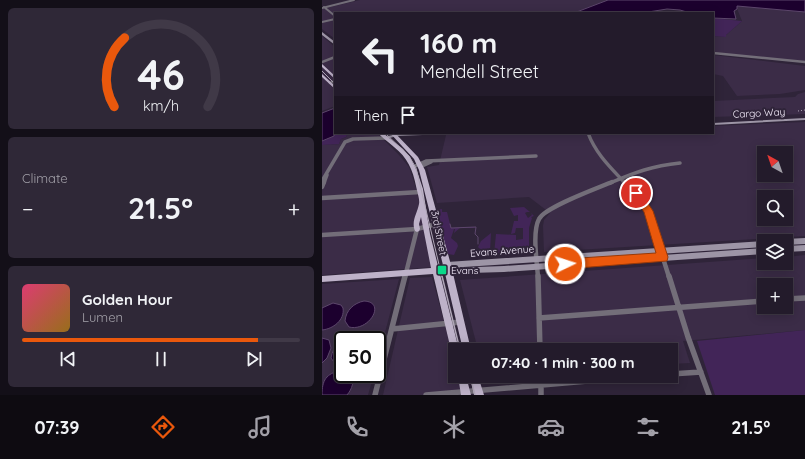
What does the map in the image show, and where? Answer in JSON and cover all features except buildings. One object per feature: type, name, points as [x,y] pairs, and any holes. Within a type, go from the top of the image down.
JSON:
[{"type":"main road","points":[[322,33],[334,43]]},
{"type":"main road","points":[[322,65],[334,79]]},
{"type":"main road","points":[[322,75],[334,87]]},
{"type":"main road","name":"Cargo Way","points":[[714,121],[805,118]]},
{"type":"main road","name":"Cargo Way","points":[[714,124],[805,118]]},
{"type":"main road","points":[[383,135],[393,134]]},
{"type":"main road","name":"3rd Street","points":[[393,134],[414,155],[420,165],[466,343]]},
{"type":"main road","name":"3rd Street","points":[[383,135],[406,155],[413,167],[420,192],[426,227],[448,324],[454,343]]},
{"type":"main road","points":[[417,229],[416,224],[422,203]]},
{"type":"main road","points":[[793,242],[805,241]]},
{"type":"main road","name":"Evans Avenue","points":[[322,279],[436,272],[448,268],[662,254],[720,247],[757,246]]},
{"type":"main road","points":[[720,247],[723,254]]},
{"type":"main road","name":"Evans Avenue","points":[[662,254],[723,254],[757,247]]},
{"type":"main road","points":[[793,249],[805,248]]},
{"type":"main road","points":[[463,383],[465,393]]},
{"type":"main road","points":[[476,383],[478,393]]},
{"type":"street","points":[[323,7],[354,0]]},
{"type":"street","points":[[323,7],[334,15]]},
{"type":"street","points":[[322,22],[334,19]]},
{"type":"street","points":[[714,53],[805,62]]},
{"type":"street","points":[[322,61],[334,57]]},
{"type":"street","points":[[330,83],[334,81]]},
{"type":"street","points":[[588,134],[599,154],[646,206],[709,395]]},
{"type":"street","points":[[322,187],[344,143],[347,141],[383,135]]},
{"type":"street","points":[[413,167],[431,162],[536,156]]},
{"type":"street","points":[[540,343],[536,226],[541,215],[551,208],[621,177],[648,168],[680,163]]},
{"type":"street","points":[[322,180],[327,175]]},
{"type":"street","points":[[322,198],[420,192]]},
{"type":"street","points":[[322,235],[417,229],[436,224]]},
{"type":"street","points":[[375,395],[417,229]]},
{"type":"street","points":[[793,299],[805,298]]},
{"type":"street","points":[[539,318],[757,301]]},
{"type":"street","points":[[392,329],[461,322]]},
{"type":"street","points":[[678,374],[701,372]]},
{"type":"street","points":[[426,395],[478,393],[564,383]]},
{"type":"street","points":[[541,385],[541,395]]},
{"type":"shaded area","points":[[360,0],[607,0],[576,12],[334,12],[334,38],[322,29],[322,9]]},
{"type":"shaded area","points":[[608,0],[805,0],[805,12],[737,6],[737,9],[734,11],[736,19],[714,18],[714,12],[687,12],[667,9],[648,12],[577,12]]},
{"type":"shaded area","points":[[736,6],[805,12],[805,62],[714,53],[714,36],[726,37],[726,35],[742,21]]},
{"type":"shaded area","points":[[714,18],[742,21],[726,35],[726,37],[714,36]]},
{"type":"shaded area","points":[[322,36],[334,46],[334,106],[322,111]]},
{"type":"shaded area","points":[[714,55],[805,66],[805,90],[780,94],[737,96],[723,76],[714,74]]},
{"type":"shaded area","points":[[805,92],[805,114],[714,117],[714,101],[795,97],[798,94]]},
{"type":"shaded area","points":[[334,108],[334,136],[322,141],[322,113]]},
{"type":"shaded area","points":[[805,122],[805,236],[793,237],[793,234],[757,234],[757,239],[544,252],[543,226],[544,220],[550,213],[529,197],[437,203],[427,167],[439,165],[446,135],[714,134],[714,126]]},
{"type":"shaded area","points":[[333,132],[334,134],[348,134],[346,137],[341,139],[339,144],[322,145],[322,141],[334,136]]},
{"type":"shaded area","points":[[348,134],[378,134],[409,167],[416,188],[434,267],[322,275],[322,145],[339,144],[341,139],[346,137]]},
{"type":"shaded area","points":[[524,207],[530,212],[525,213],[528,218],[532,215],[531,213],[534,216],[531,217],[529,228],[529,249],[527,252],[494,254],[496,234],[516,235],[516,240],[523,239],[523,228],[516,228],[515,233],[511,234],[514,221],[518,221],[518,215],[514,216],[510,208]]},
{"type":"shaded area","points":[[442,209],[442,212],[447,212],[451,228],[473,227],[476,228],[460,228],[454,233],[454,229],[451,238],[457,243],[458,246],[454,255],[448,254],[436,210]]},
{"type":"shaded area","points":[[491,233],[490,252],[483,252],[478,247],[481,241]]},
{"type":"shaded area","points":[[805,255],[805,330],[683,341],[690,363],[678,364],[678,343],[476,343],[460,280],[757,259],[757,270],[793,270],[793,256]]},
{"type":"shaded area","points":[[432,277],[450,343],[448,343],[448,383],[461,383],[464,395],[383,395],[410,278]]},
{"type":"shaded area","points":[[399,279],[385,331],[334,331],[334,383],[371,383],[368,395],[322,395],[322,284]]},
{"type":"shaded area","points":[[364,301],[371,303],[374,306],[375,311],[373,316],[363,325],[349,327],[345,321],[349,310],[357,303]]},
{"type":"shaded area","points":[[333,303],[341,305],[343,308],[342,316],[334,326],[322,330],[322,308]]},
{"type":"shaded area","points":[[805,330],[805,395],[715,395],[697,341]]},
{"type":"shaded area","points":[[322,338],[329,340],[331,348],[327,358],[322,363]]},
{"type":"shaded area","points":[[334,350],[334,362],[331,358]]},
{"type":"shaded area","points":[[334,372],[334,383],[352,383],[347,395],[322,395],[324,382]]},
{"type":"waterway","points":[[450,224],[451,228],[476,227],[475,234],[478,237],[478,244]]},
{"type":"tram line","points":[[322,71],[334,83]]},
{"type":"tram line","points":[[386,134],[409,156],[416,168],[442,277]]},
{"type":"tram line","points":[[442,276],[458,343]]},
{"type":"tram line","points":[[472,383],[475,395]]},
{"type":"railway","points":[[798,111],[805,110]]},
{"type":"place","name":"Evans","points":[[442,270]]},
{"type":"route","points":[[565,264],[663,257],[648,211],[636,193]]}]
